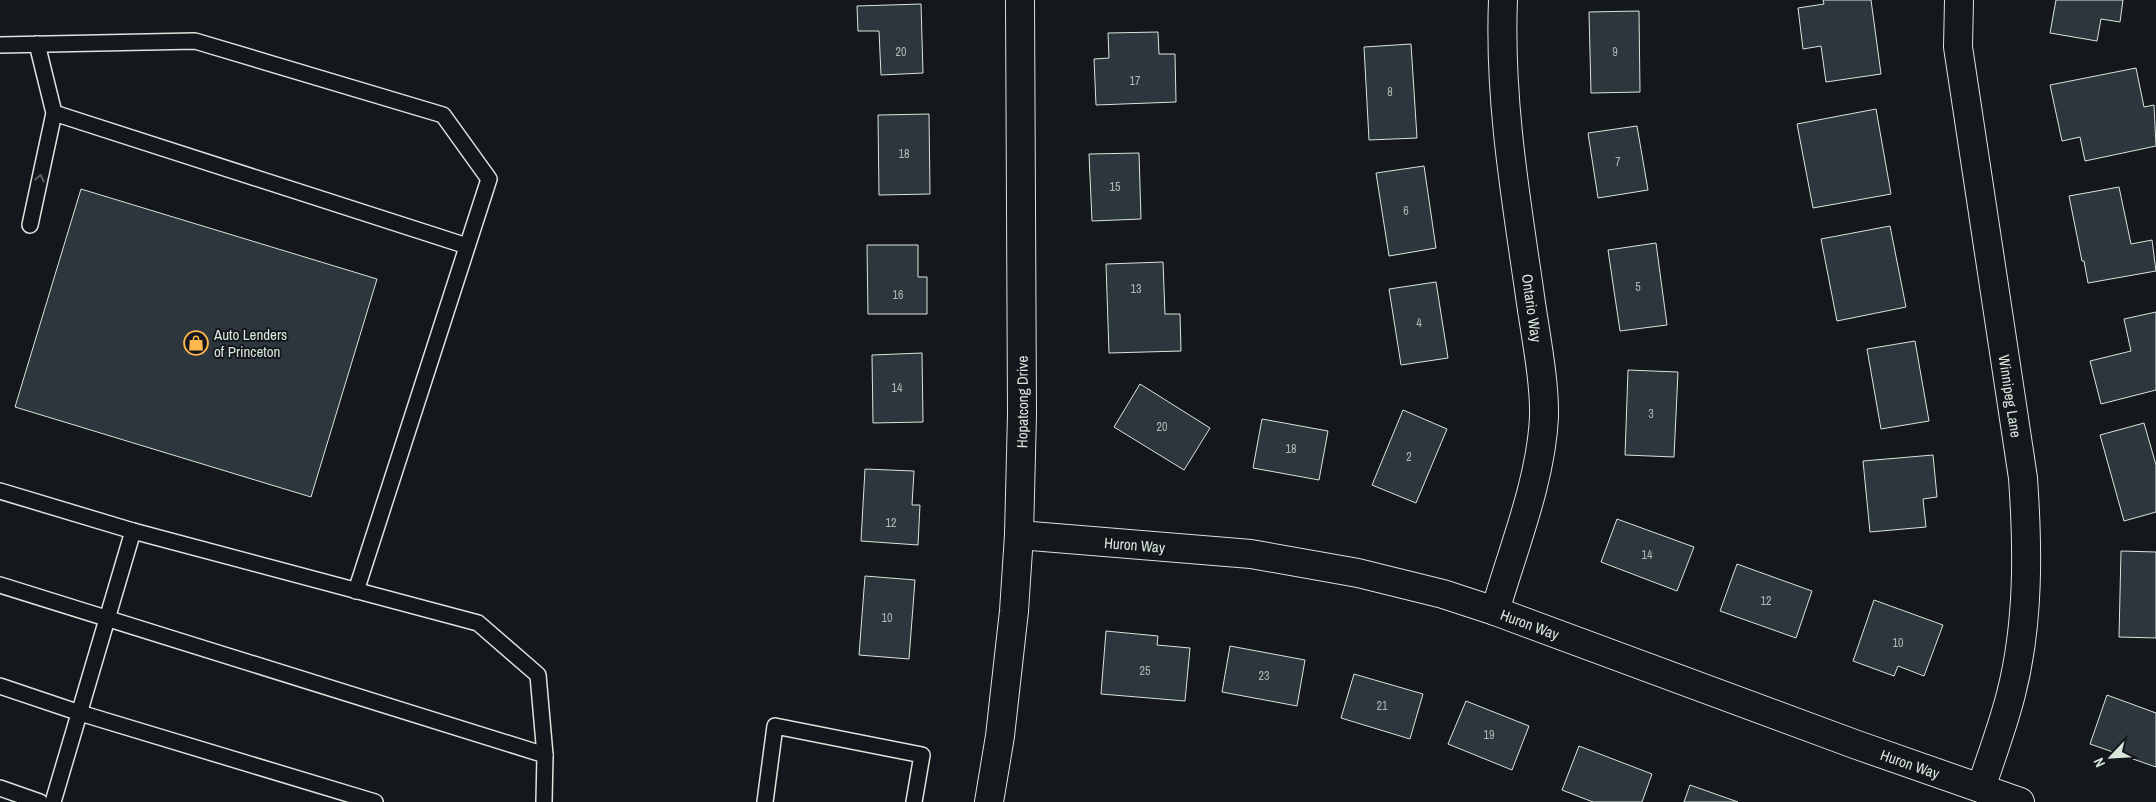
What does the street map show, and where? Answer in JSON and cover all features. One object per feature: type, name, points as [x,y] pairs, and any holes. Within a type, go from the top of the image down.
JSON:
[{"type":"street","name":"Hopatcong Drive","points":[[989,802],[1001,726],[1014,611],[1019,535],[1022,414],[1020,0]]},
{"type":"street","name":"Ontario Way","points":[[1495,611],[1539,464],[1544,416],[1540,368],[1505,116],[1501,42],[1502,0]]},
{"type":"street","name":"Winnipeg Lane","points":[[1959,0],[1958,47],[2023,478],[2028,543],[2024,619],[2012,693],[1981,788]]},
{"type":"street","name":"Huron Way","points":[[1019,535],[1251,554],[1358,573],[1444,594],[2020,802]]},
{"type":"lane","points":[[0,44],[195,41],[443,115],[489,179],[356,591]]},
{"type":"lane","points":[[30,225],[54,113],[37,44]]},
{"type":"lane","points":[[54,113],[467,246]]},
{"type":"lane","points":[[0,491],[134,531],[478,623],[538,676],[545,755],[544,802]]},
{"type":"lane","points":[[53,802],[134,531]]},
{"type":"lane","points":[[0,585],[545,755]]},
{"type":"lane","points":[[0,686],[80,713],[375,802]]},
{"type":"lane","points":[[764,802],[775,726],[922,756],[914,802]]},
{"type":"lane","points":[[0,788],[40,802]]},
{"type":"building","points":[[1823,0],[1871,0],[1881,74],[1826,82],[1821,46],[1803,49],[1798,8],[1824,4]]},
{"type":"building","points":[[2056,0],[2123,0],[2120,22],[2101,19],[2097,41],[2050,33]]},
{"type":"building","points":[[921,4],[923,73],[881,75],[879,31],[858,31],[857,6]]},
{"type":"building","points":[[1639,11],[1640,92],[1591,93],[1589,12]]},
{"type":"building","points":[[1158,32],[1159,54],[1175,54],[1176,102],[1096,105],[1094,59],[1109,58],[1108,33]]},
{"type":"building","points":[[1411,44],[1417,138],[1369,140],[1364,47]]},
{"type":"building","points":[[2136,68],[2144,107],[2154,105],[2156,146],[2085,161],[2080,137],[2062,141],[2050,85]]},
{"type":"building","points":[[1876,109],[1891,194],[1813,208],[1797,124]]},
{"type":"building","points":[[929,114],[930,194],[879,195],[878,115]]},
{"type":"building","points":[[1637,126],[1648,190],[1598,198],[1588,133]]},
{"type":"building","points":[[1139,153],[1141,219],[1092,221],[1089,154]]},
{"type":"building","points":[[1424,166],[1436,248],[1389,256],[1376,173]]},
{"type":"building","points":[[2119,187],[2131,244],[2152,240],[2156,271],[2088,283],[2069,196]]},
{"type":"building","name":"Auto Lenders of Princeton","points":[[81,189],[377,279],[311,497],[15,407]]},
{"type":"building","points":[[1890,226],[1906,307],[1837,321],[1821,239]]},
{"type":"building","points":[[1656,243],[1667,325],[1620,331],[1608,250]]},
{"type":"building","points":[[867,245],[918,245],[918,277],[927,277],[927,314],[868,314]]},
{"type":"building","points":[[1163,262],[1165,314],[1180,314],[1181,351],[1109,353],[1106,264]]},
{"type":"building","points":[[1436,282],[1448,358],[1401,365],[1389,289]]},
{"type":"building","points":[[2156,312],[2156,390],[2101,404],[2090,361],[2131,351],[2124,319]]},
{"type":"building","points":[[1915,341],[1929,421],[1881,429],[1867,349]]},
{"type":"building","points":[[922,353],[923,422],[873,423],[872,355]]},
{"type":"building","points":[[1628,370],[1678,372],[1674,457],[1625,455]]},
{"type":"building","points":[[1140,384],[1210,428],[1184,470],[1114,427]]},
{"type":"building","points":[[1403,410],[1447,429],[1416,503],[1372,485]]},
{"type":"building","points":[[1262,419],[1328,431],[1319,480],[1253,468]]},
{"type":"building","points":[[2144,423],[2156,465],[2156,512],[2124,521],[2100,435]]},
{"type":"building","points":[[1933,455],[1937,497],[1923,499],[1926,527],[1870,532],[1863,461]]},
{"type":"building","points":[[865,469],[914,471],[912,505],[920,505],[918,545],[861,541]]},
{"type":"building","points":[[1617,519],[1694,547],[1677,591],[1601,562]]},
{"type":"building","points":[[2121,551],[2156,552],[2156,638],[2119,637]]},
{"type":"building","points":[[1737,564],[1812,591],[1796,638],[1720,611]]},
{"type":"building","points":[[865,576],[915,580],[909,659],[859,655]]},
{"type":"building","points":[[1874,600],[1943,625],[1924,676],[1898,666],[1894,676],[1853,661]]},
{"type":"building","points":[[1106,631],[1158,636],[1157,645],[1190,648],[1185,701],[1101,694]]},
{"type":"building","points":[[1230,646],[1305,660],[1297,706],[1222,692]]},
{"type":"building","points":[[1354,674],[1423,694],[1410,739],[1341,718]]},
{"type":"building","points":[[2107,695],[2156,713],[2156,767],[2090,744]]},
{"type":"building","points":[[1466,701],[1529,726],[1512,770],[1448,744]]},
{"type":"building","points":[[1579,746],[1652,774],[1642,802],[1593,802],[1562,790]]},
{"type":"building","points":[[1690,785],[1738,802],[1684,802]]},
{"type":"place","name":"Auto Lenders of Princeton","points":[[196,343]]}]
